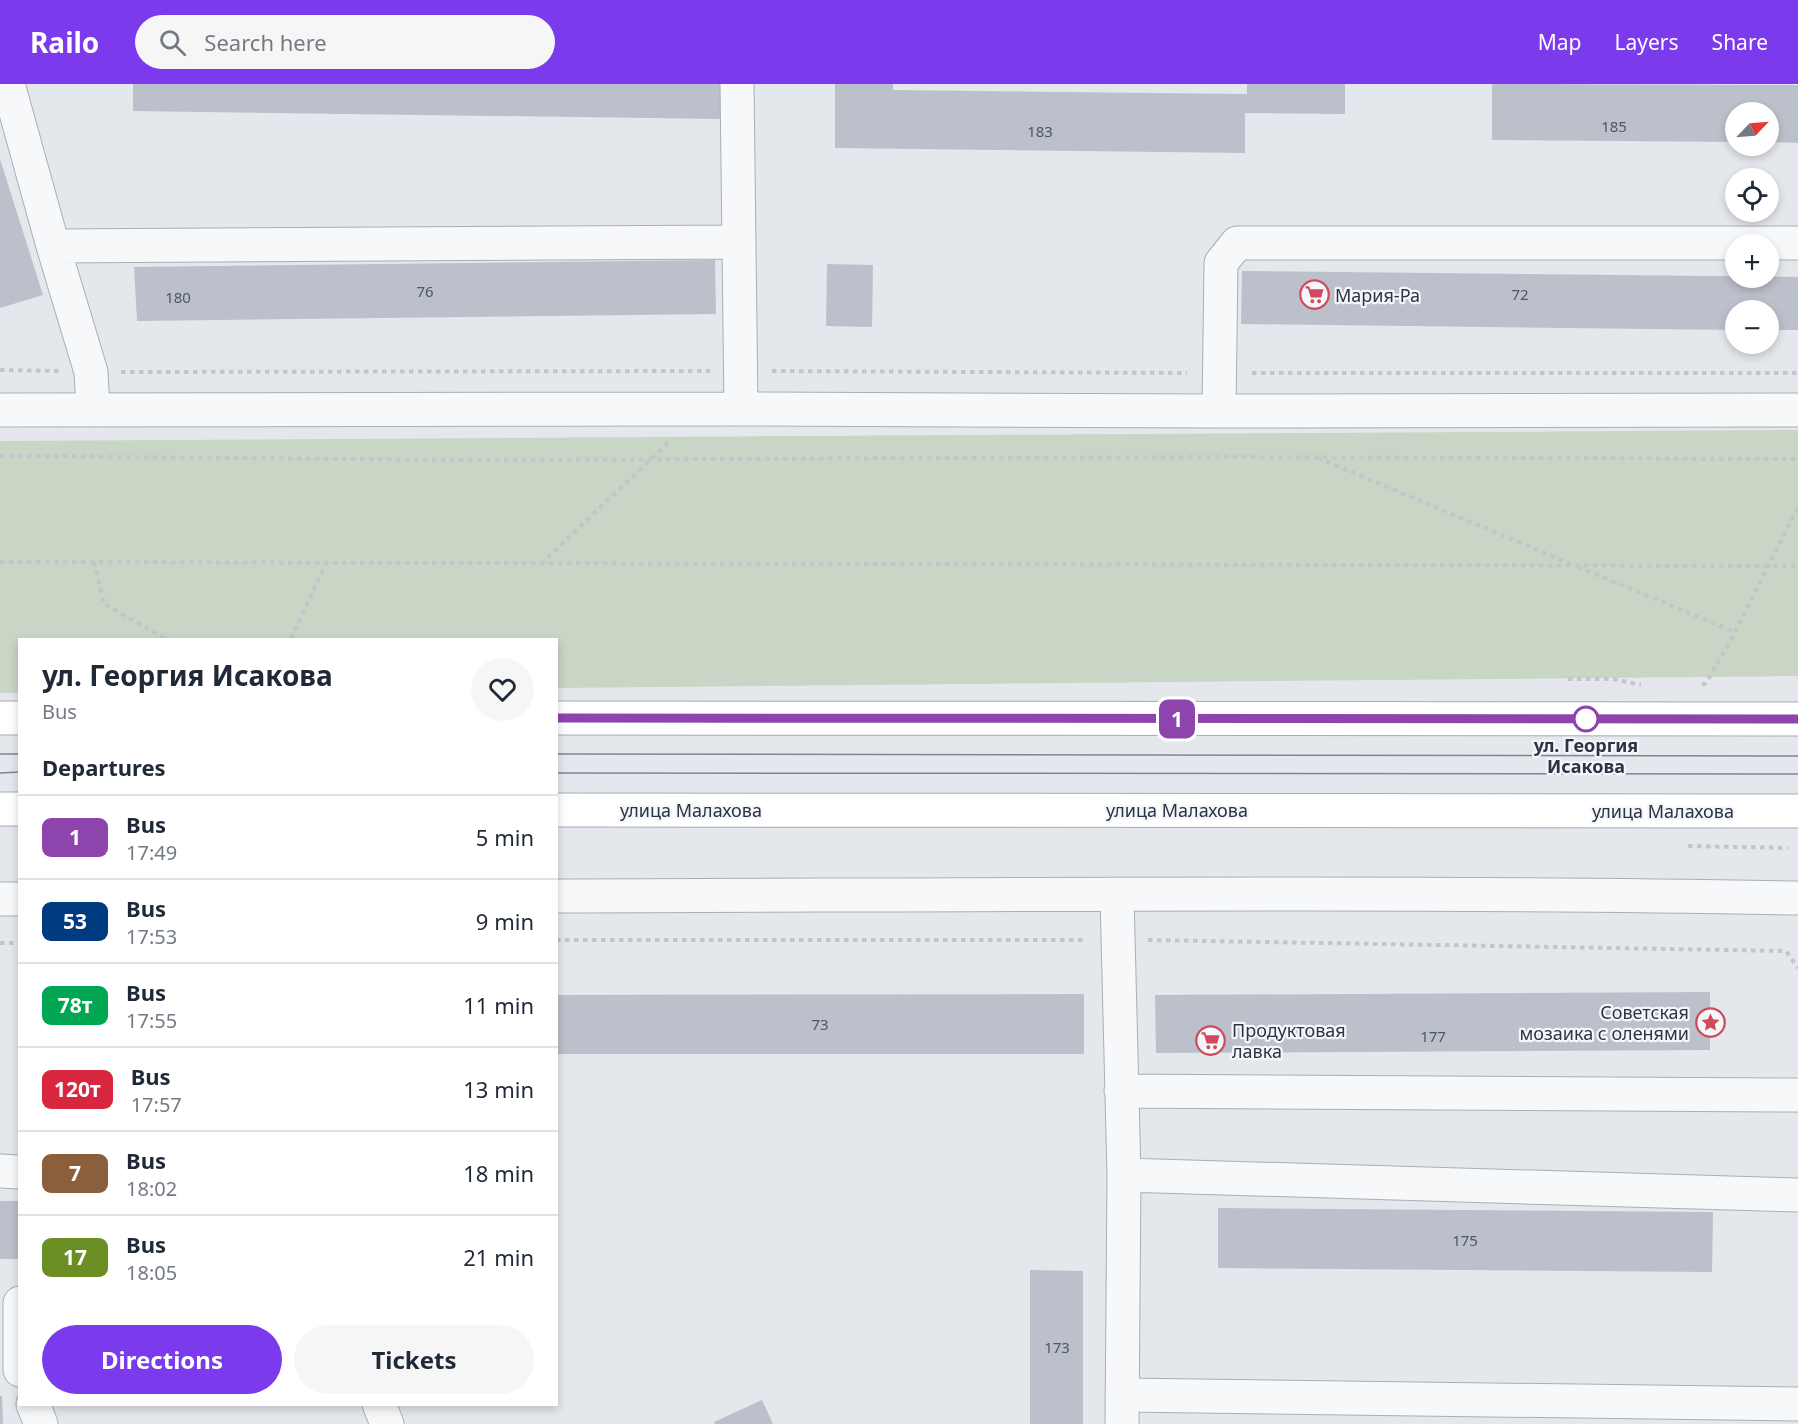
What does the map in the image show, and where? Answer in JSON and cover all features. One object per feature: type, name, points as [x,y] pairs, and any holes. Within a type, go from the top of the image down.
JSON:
[{"type":"main road","points":[[0,718],[18,718]]},
{"type":"main road","points":[[558,718],[1798,719]]},
{"type":"main road","points":[[0,809],[18,809]]},
{"type":"main road","name":"улица Малахова","points":[[558,810],[1798,811]]},
{"type":"street","points":[[8,84],[91,372],[93,410]]},
{"type":"street","points":[[736,84],[741,409]]},
{"type":"street","points":[[53,246],[738,242]]},
{"type":"street","points":[[1219,411],[1221,263],[1237,243],[1798,243]]},
{"type":"street","points":[[0,410],[1798,410]]},
{"type":"street","points":[[558,896],[1117,894],[1798,898]]},
{"type":"street","points":[[1117,894],[1124,1175],[1122,1409],[1798,1404]]},
{"type":"street","points":[[0,899],[18,899]]},
{"type":"street","points":[[1121,1092],[1798,1095]]},
{"type":"street","points":[[0,1172],[18,1172]]},
{"type":"street","points":[[1124,1175],[1798,1195]]},
{"type":"street","points":[[0,1285],[18,1286]]},
{"type":"street","points":[[34,1406],[41,1424]]},
{"type":"street","points":[[380,1406],[387,1424]]},
{"type":"path","points":[[0,370],[91,372],[1798,373]]},
{"type":"path","points":[[541,564],[677,435]]},
{"type":"path","points":[[0,456],[469,460],[1315,457],[1798,459]]},
{"type":"path","points":[[1315,457],[1735,632]]},
{"type":"path","points":[[1696,689],[1706,683],[1735,632],[1798,507]]},
{"type":"path","points":[[0,562],[1798,566]]},
{"type":"path","points":[[94,562],[104,604],[164,638]]},
{"type":"path","points":[[291,638],[326,563]]},
{"type":"path","points":[[1568,679],[1613,679],[1645,686]]},
{"type":"path","points":[[1688,846],[1788,848]]},
{"type":"path","points":[[558,940],[1119,940],[1786,951],[1798,968]]},
{"type":"path","points":[[0,943],[18,943]]},
{"type":"green space","points":[[1798,430],[1798,676],[558,688],[558,638],[18,638],[18,693],[0,693],[0,441]]},
{"type":"building","points":[[133,84],[720,84],[720,119],[133,111]]},
{"type":"building","points":[[835,84],[893,84],[893,90],[1247,94],[1247,84],[1345,84],[1345,114],[1245,113],[1245,153],[835,148]]},
{"type":"building","points":[[1492,84],[1798,85],[1798,143],[1779,142],[1779,102],[1725,102],[1725,142],[1492,140]]},
{"type":"building","points":[[0,159],[43,295],[0,308]]},
{"type":"building","points":[[715,260],[716,314],[137,321],[134,267]]},
{"type":"building","points":[[827,264],[873,265],[872,327],[826,326]]},
{"type":"building","points":[[1242,271],[1725,276],[1725,288],[1779,288],[1779,277],[1798,277],[1798,330],[1779,330],[1779,300],[1725,300],[1725,330],[1241,324]]},
{"type":"building","points":[[1710,992],[1710,1050],[1156,1053],[1155,995]]},
{"type":"building","points":[[1084,994],[1084,1054],[558,1054],[558,995]]},
{"type":"building","points":[[0,1201],[18,1201],[18,1259],[0,1259]]},
{"type":"building","points":[[1218,1208],[1713,1212],[1712,1272],[1218,1268]]},
{"type":"building","points":[[1030,1270],[1083,1271],[1083,1424],[1030,1424]]},
{"type":"building","points":[[0,1396],[2,1396],[3,1424],[0,1424]]},
{"type":"building","points":[[762,1400],[773,1424],[715,1424],[714,1422]]},
{"type":"tram line","points":[[0,754],[18,754]]},
{"type":"tram line","points":[[558,754],[1798,756]]},
{"type":"tram line","points":[[0,773],[18,772]]},
{"type":"tram line","points":[[558,773],[1798,774]]},
{"type":"bus line","name":"1","points":[[558,718],[1798,719]]},
{"type":"place","name":"Мария-Ра","points":[[1314,295]]},
{"type":"place","name":"ул. Георгия Исакова","points":[[1586,719]]},
{"type":"place","name":"Советская мозаика с оленями","points":[[1710,1022]]},
{"type":"place","name":"Продуктовая лавка","points":[[1211,1040]]}]
